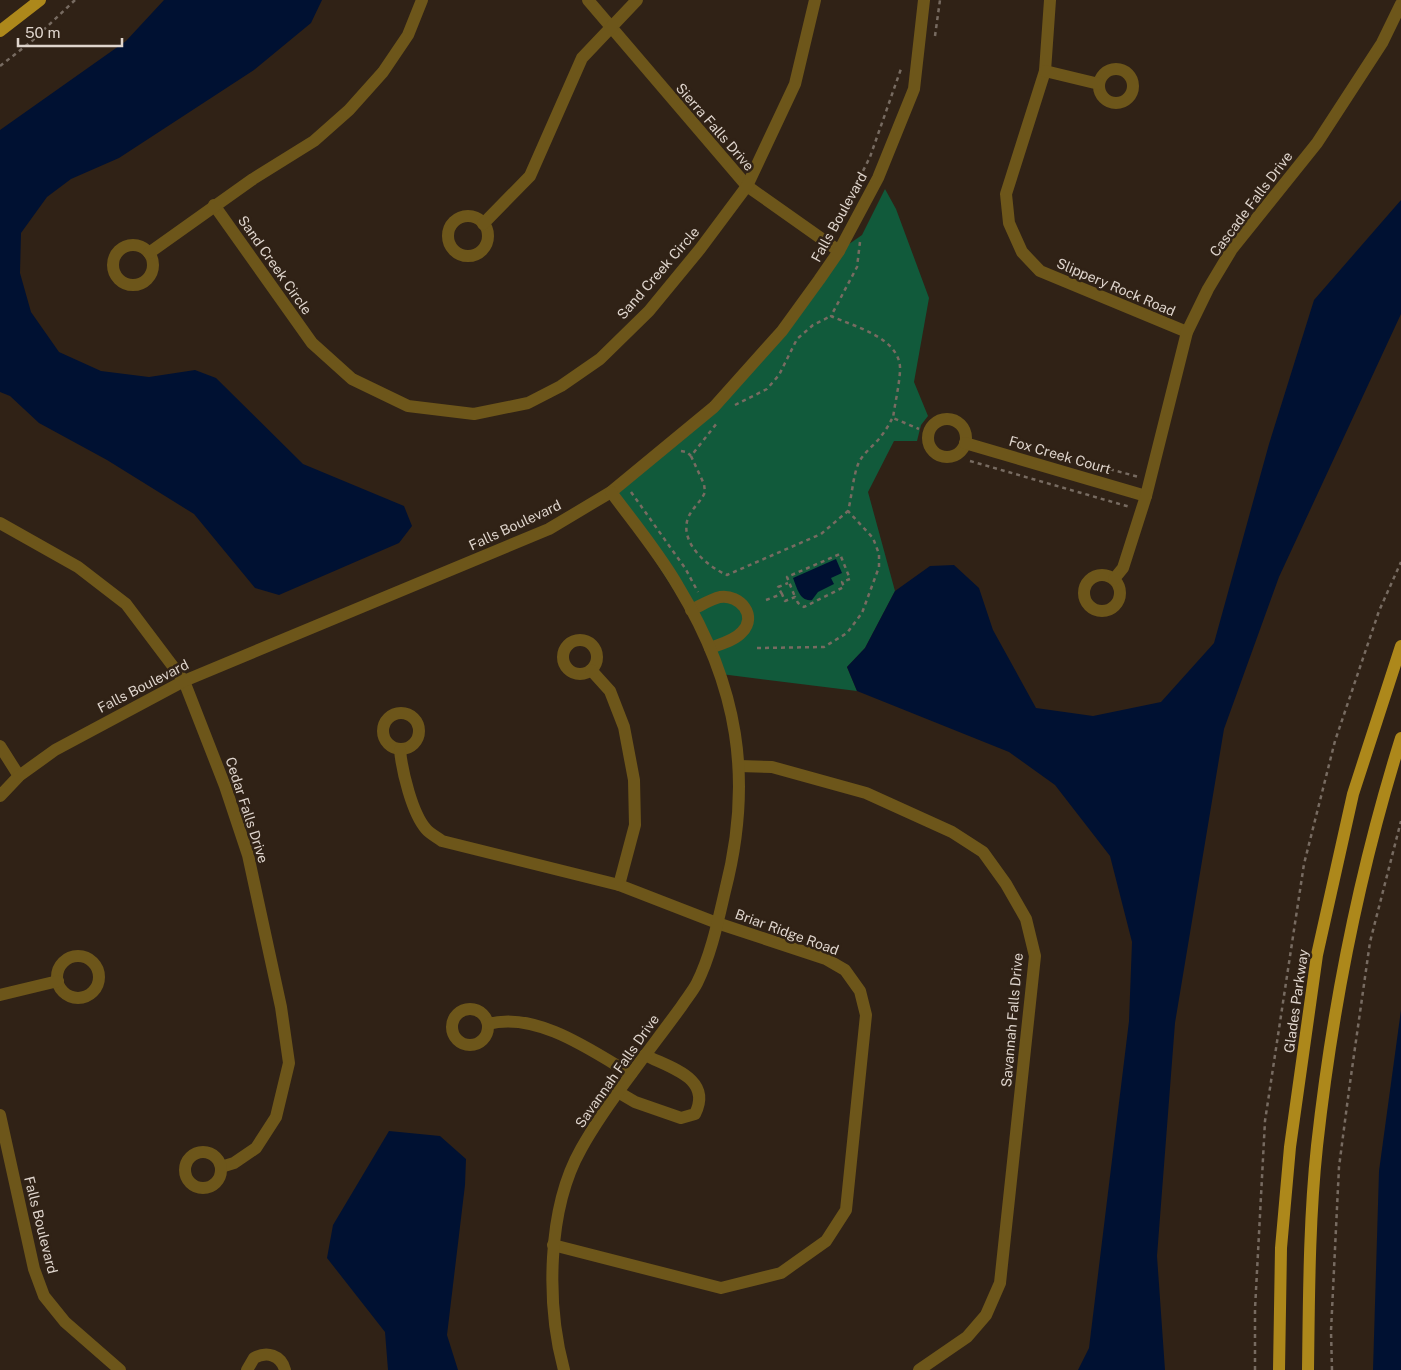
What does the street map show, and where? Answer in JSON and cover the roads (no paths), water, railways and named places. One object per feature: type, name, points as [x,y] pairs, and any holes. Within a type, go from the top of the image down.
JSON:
[{"type":"main road","points":[[0,31],[40,0]]},
{"type":"main road","name":"Glades Parkway","points":[[1279,1370],[1281,1248],[1290,1147],[1317,955],[1353,794],[1401,646]]},
{"type":"main road","points":[[1308,1370],[1310,1248],[1317,1147],[1345,960],[1382,798],[1401,738]]},
{"type":"street","points":[[149,253],[214,206],[314,141],[349,110],[383,72],[408,35],[422,0]]},
{"type":"street","name":"Sierra Falls Drive","points":[[588,0],[746,186],[839,251]]},
{"type":"street","points":[[484,224],[530,176],[582,58],[637,0]]},
{"type":"street","name":"Sand Creek Circle","points":[[214,206],[312,342],[352,379],[408,406],[474,414],[528,403],[561,386],[600,359],[649,310],[700,249],[746,186],[795,84],[815,0]]},
{"type":"street","name":"Falls Boulevard","points":[[0,796],[19,776],[55,750],[184,681],[549,529],[612,492],[714,407],[782,331],[839,251],[878,178],[914,89],[924,0]]},
{"type":"street","name":"Slippery Rock Road","points":[[1050,0],[1045,70],[1006,194],[1009,223],[1022,252],[1040,271],[1187,332]]},
{"type":"street","name":"Cascade Falls Drive","points":[[1114,579],[1123,568],[1146,496],[1187,332],[1208,289],[1232,249],[1317,143],[1382,43],[1401,4]]},
{"type":"street","points":[[1045,70],[1099,84]]},
{"type":"street","name":"Fox Creek Court","points":[[965,443],[1146,496]]},
{"type":"street","name":"Savannah Falls Drive","points":[[564,1370],[552,1297],[553,1245],[567,1185],[580,1150],[618,1092],[697,984],[718,922],[731,868],[740,817],[739,766],[734,724],[721,674],[678,585],[612,492]]},
{"type":"street","name":"Cedar Falls Drive","points":[[0,523],[78,567],[126,604],[184,681],[225,786],[248,855],[281,1007],[289,1063],[276,1117],[256,1148],[234,1163],[221,1167]]},
{"type":"street","points":[[691,610],[719,597],[732,597],[742,603],[746,609],[747,625],[742,633],[710,648]]},
{"type":"street","points":[[591,670],[610,691],[614,700],[624,726],[634,780],[635,825],[619,885]]},
{"type":"street","points":[[0,746],[19,776]]},
{"type":"street","name":"Briar Ridge Road","points":[[400,750],[401,763],[417,814],[426,829],[442,841],[619,885],[718,922],[826,959],[845,970],[860,991],[866,1015],[846,1210],[826,1241],[781,1273],[721,1288],[553,1245]]},
{"type":"street","name":"Savannah Falls Drive","points":[[739,766],[772,767],[866,793],[952,832],[983,852],[1006,884],[1026,919],[1035,956],[1000,1282],[986,1314],[967,1337],[919,1370]]},
{"type":"street","points":[[0,995],[58,981]]},
{"type":"street","points":[[488,1024],[503,1020],[543,1028],[586,1048],[631,1074]]},
{"type":"street","points":[[618,1092],[635,1102],[681,1118],[695,1114],[701,1103],[700,1092],[693,1080],[645,1055]]},
{"type":"street","name":"Falls Boulevard","points":[[0,1115],[34,1269],[44,1296],[65,1322],[120,1370]]},
{"type":"street","points":[[247,1370],[254,1358],[267,1354],[280,1360],[285,1370]]},
{"type":"water","points":[[164,0],[322,0],[311,23],[254,70],[119,158],[71,179],[47,197],[21,233],[20,273],[31,312],[59,352],[101,371],[149,377],[195,370],[216,378],[303,464],[404,506],[412,526],[399,543],[279,595],[255,588],[194,514],[107,460],[39,423],[10,396],[0,392],[0,130],[126,41]]},
{"type":"water","points":[[1401,200],[1401,314],[1279,577],[1224,729],[1175,1023],[1157,1256],[1165,1370],[1078,1370],[1089,1348],[1129,1021],[1132,942],[1110,856],[1055,785],[1009,752],[857,691],[847,667],[865,648],[895,591],[930,566],[954,565],[979,588],[993,630],[1036,708],[1093,716],[1161,702],[1214,643],[1269,444],[1314,300]]},
{"type":"water","points":[[836,559],[842,573],[831,578],[834,584],[818,592],[812,600],[802,597],[793,578]]},
{"type":"water","points":[[1401,1010],[1401,1370],[1373,1370],[1379,1171]]},
{"type":"water","points":[[389,1131],[440,1136],[466,1159],[465,1185],[447,1335],[458,1370],[388,1370],[385,1332],[327,1258],[333,1225]]}]
